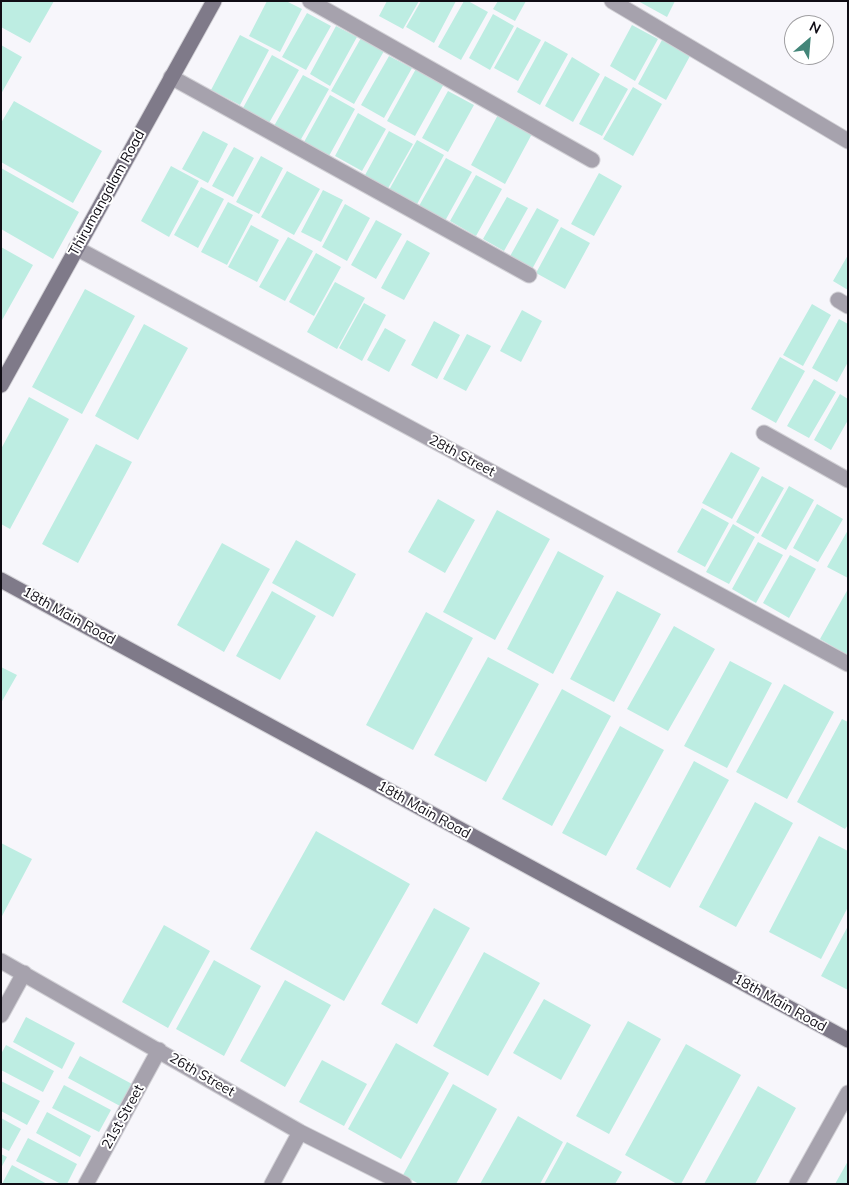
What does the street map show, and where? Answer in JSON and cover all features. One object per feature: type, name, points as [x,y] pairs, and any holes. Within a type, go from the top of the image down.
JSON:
[{"type":"street","name":"Thirumangalam Road","points":[[1,385],[214,1]]},
{"type":"street","points":[[310,1],[592,160]]},
{"type":"street","points":[[612,1],[848,141]]},
{"type":"street","points":[[171,77],[528,275]]},
{"type":"street","name":"28th Street","points":[[76,248],[848,664]]},
{"type":"street","points":[[764,433],[848,480]]},
{"type":"street","name":"18th Main Road","points":[[1,580],[848,1040]]},
{"type":"street","name":"26th Street","points":[[1,961],[300,1132],[404,1184]]},
{"type":"street","points":[[1,1015],[24,973]]},
{"type":"street","name":"21st Street","points":[[86,1184],[159,1050]]},
{"type":"street","points":[[797,1184],[848,1093]]},
{"type":"street","points":[[272,1184],[300,1132]]},
{"type":"building","points":[[1,1],[54,1],[30,43],[1,27]]},
{"type":"building","points":[[267,1],[286,1],[302,9],[280,52],[249,36]]},
{"type":"building","points":[[387,1],[419,1],[403,29],[379,16]]},
{"type":"building","points":[[421,1],[456,1],[434,43],[406,27]]},
{"type":"building","points":[[464,1],[468,1],[488,12],[461,60],[438,47]]},
{"type":"building","points":[[498,1],[526,1],[515,21],[493,9]]},
{"type":"building","points":[[638,1],[675,1],[667,17]]},
{"type":"building","points":[[307,13],[331,26],[306,70],[282,57]]},
{"type":"building","points":[[493,14],[514,26],[490,70],[469,58]]},
{"type":"building","points":[[632,25],[658,39],[635,81],[610,66]]},
{"type":"building","points":[[336,26],[357,37],[330,86],[310,74]]},
{"type":"building","points":[[517,27],[541,40],[518,81],[494,68]]},
{"type":"building","points":[[240,35],[269,50],[240,105],[211,90]]},
{"type":"building","points":[[361,38],[384,51],[354,104],[331,91]]},
{"type":"building","points":[[662,40],[690,56],[666,100],[638,84]]},
{"type":"building","points":[[545,41],[568,54],[540,105],[517,92]]},
{"type":"building","points":[[1,45],[22,57],[1,94]]},
{"type":"building","points":[[272,55],[299,70],[269,123],[243,108]]},
{"type":"building","points":[[389,56],[412,68],[384,118],[361,105]]},
{"type":"building","points":[[572,57],[600,74],[573,122],[545,106]]},
{"type":"building","points":[[417,67],[445,82],[415,136],[387,121]]},
{"type":"building","points":[[303,75],[329,89],[300,141],[274,126]]},
{"type":"building","points":[[605,76],[628,89],[602,136],[579,124]]},
{"type":"building","points":[[633,87],[662,104],[633,156],[603,139]]},
{"type":"building","points":[[448,91],[474,105],[448,152],[422,138]]},
{"type":"building","points":[[330,95],[355,109],[329,156],[304,142]]},
{"type":"building","points":[[14,101],[102,151],[73,203],[1,162],[1,123]]},
{"type":"building","points":[[358,113],[386,129],[362,171],[335,156]]},
{"type":"building","points":[[499,113],[533,132],[505,184],[471,165]]},
{"type":"building","points":[[203,131],[228,144],[208,183],[182,169]]},
{"type":"building","points":[[389,131],[413,144],[387,190],[364,177]]},
{"type":"building","points":[[417,140],[444,155],[416,206],[389,190]]},
{"type":"building","points":[[234,147],[254,158],[233,197],[212,186]]},
{"type":"building","points":[[261,156],[283,168],[259,214],[236,202]]},
{"type":"building","points":[[446,158],[472,172],[445,221],[419,206]]},
{"type":"building","points":[[171,166],[199,181],[169,237],[141,221]]},
{"type":"building","points":[[1,168],[79,212],[53,259],[1,229]]},
{"type":"building","points":[[287,171],[320,189],[294,235],[261,217]]},
{"type":"building","points":[[599,173],[622,186],[594,236],[571,224]]},
{"type":"building","points":[[476,175],[502,189],[476,236],[450,221]]},
{"type":"building","points":[[201,187],[224,199],[198,248],[174,235]]},
{"type":"building","points":[[323,190],[343,200],[321,242],[301,232]]},
{"type":"building","points":[[507,197],[528,208],[504,251],[483,239]]},
{"type":"building","points":[[228,202],[253,215],[227,265],[201,252]]},
{"type":"building","points":[[345,204],[370,218],[347,261],[322,247]]},
{"type":"building","points":[[537,208],[559,220],[531,271],[509,258]]},
{"type":"building","points":[[376,220],[402,234],[376,279],[351,265]]},
{"type":"building","points":[[251,225],[279,240],[257,282],[228,267]]},
{"type":"building","points":[[561,227],[590,243],[565,289],[536,273]]},
{"type":"building","points":[[288,237],[313,251],[285,301],[259,287]]},
{"type":"building","points":[[407,240],[430,253],[404,300],[381,288]]},
{"type":"building","points":[[1,247],[33,265],[1,322]]},
{"type":"building","points":[[316,253],[341,267],[314,316],[289,302]]},
{"type":"building","points":[[848,255],[848,290],[833,281]]},
{"type":"building","points":[[335,282],[365,298],[337,349],[307,332]]},
{"type":"building","points":[[85,289],[135,316],[82,414],[32,387]]},
{"type":"building","points":[[364,303],[386,315],[362,361],[339,348]]},
{"type":"building","points":[[812,304],[831,315],[803,366],[783,355]]},
{"type":"building","points":[[522,310],[542,321],[521,362],[500,351]]},
{"type":"building","points":[[839,319],[848,324],[848,362],[837,382],[812,368]]},
{"type":"building","points":[[434,321],[460,335],[437,379],[411,365]]},
{"type":"building","points":[[144,324],[188,348],[138,440],[95,416]]},
{"type":"building","points":[[385,328],[406,340],[389,372],[367,360]]},
{"type":"building","points":[[467,334],[491,346],[466,391],[443,379]]},
{"type":"building","points":[[780,357],[805,371],[776,423],[751,409]]},
{"type":"building","points":[[814,379],[836,392],[809,438],[787,426]]},
{"type":"building","points":[[840,394],[848,399],[848,420],[831,450],[814,440]]},
{"type":"building","points":[[29,397],[69,419],[10,529],[1,524],[1,449]]},
{"type":"building","points":[[96,444],[132,462],[78,563],[42,544]]},
{"type":"building","points":[[731,452],[760,468],[732,519],[702,503]]},
{"type":"building","points":[[762,476],[784,488],[758,534],[736,522]]},
{"type":"building","points":[[789,486],[814,500],[786,550],[761,536]]},
{"type":"building","points":[[438,499],[475,520],[445,573],[408,552]]},
{"type":"building","points":[[817,504],[843,519],[818,562],[793,548]]},
{"type":"building","points":[[702,508],[729,523],[705,567],[677,552]]},
{"type":"building","points":[[497,510],[550,539],[495,640],[443,612]]},
{"type":"building","points":[[733,524],[755,537],[729,584],[706,572]]},
{"type":"building","points":[[848,530],[848,578],[827,567]]},
{"type":"building","points":[[296,540],[356,574],[333,617],[272,583]]},
{"type":"building","points":[[758,542],[783,555],[756,603],[732,589]]},
{"type":"building","points":[[222,543],[270,569],[224,652],[177,625]]},
{"type":"building","points":[[558,551],[604,576],[553,674],[507,649]]},
{"type":"building","points":[[790,555],[816,569],[789,618],[763,603]]},
{"type":"building","points":[[848,589],[848,653],[847,655],[820,639]]},
{"type":"building","points":[[272,591],[316,616],[280,680],[236,656]]},
{"type":"building","points":[[617,591],[661,614],[614,702],[570,679]]},
{"type":"building","points":[[426,612],[473,638],[413,750],[366,725]]},
{"type":"building","points":[[674,626],[715,649],[668,731],[627,709]]},
{"type":"building","points":[[488,657],[539,684],[486,782],[434,755]]},
{"type":"building","points":[[730,661],[772,683],[727,768],[684,746]]},
{"type":"building","points":[[1,667],[17,675],[1,703]]},
{"type":"building","points":[[784,684],[834,712],[787,799],[736,772]]},
{"type":"building","points":[[562,689],[611,716],[552,826],[502,799]]},
{"type":"building","points":[[842,719],[848,722],[848,825],[845,829],[797,802]]},
{"type":"building","points":[[620,726],[664,750],[606,856],[562,833]]},
{"type":"building","points":[[694,761],[729,780],[670,888],[636,869]]},
{"type":"building","points":[[755,802],[793,823],[736,927],[699,907]]},
{"type":"building","points":[[316,831],[410,884],[344,1001],[250,949]]},
{"type":"building","points":[[819,836],[848,851],[848,907],[821,959],[769,932]]},
{"type":"building","points":[[1,843],[32,859],[1,918]]},
{"type":"building","points":[[434,908],[470,928],[417,1024],[381,1004]]},
{"type":"building","points":[[164,925],[210,951],[168,1028],[122,1002]]},
{"type":"building","points":[[848,926],[848,990],[821,976]]},
{"type":"building","points":[[484,952],[540,983],[488,1076],[433,1046]]},
{"type":"building","points":[[214,960],[261,986],[224,1056],[176,1029]]},
{"type":"building","points":[[285,980],[331,1005],[285,1087],[240,1061]]},
{"type":"building","points":[[544,999],[591,1025],[561,1080],[513,1053]]},
{"type":"building","points":[[26,1017],[75,1043],[62,1069],[13,1042]]},
{"type":"building","points":[[628,1021],[661,1039],[609,1134],[576,1116]]},
{"type":"building","points":[[396,1043],[449,1073],[401,1159],[348,1129]]},
{"type":"building","points":[[686,1044],[741,1075],[681,1184],[677,1184],[625,1155]]},
{"type":"building","points":[[6,1045],[54,1071],[43,1092],[1,1070],[1,1054]]},
{"type":"building","points":[[80,1056],[132,1084],[120,1106],[68,1078]]},
{"type":"building","points":[[322,1060],[367,1084],[344,1126],[299,1102]]},
{"type":"building","points":[[1,1081],[40,1101],[27,1125],[1,1111]]},
{"type":"building","points":[[453,1084],[497,1109],[456,1184],[419,1184],[403,1175]]},
{"type":"building","points":[[64,1085],[111,1110],[99,1132],[52,1108]]},
{"type":"building","points":[[758,1086],[796,1108],[755,1184],[704,1184]]},
{"type":"building","points":[[47,1112],[91,1136],[80,1157],[36,1133]]},
{"type":"building","points":[[518,1116],[563,1142],[540,1184],[480,1184]]},
{"type":"building","points":[[1,1118],[21,1129],[9,1151],[1,1147]]},
{"type":"building","points":[[28,1138],[77,1164],[67,1184],[61,1184],[16,1161]]},
{"type":"building","points":[[567,1142],[622,1172],[615,1184],[544,1184]]},
{"type":"building","points":[[1,1154],[7,1157],[1,1168]]},
{"type":"building","points":[[848,1161],[848,1184],[835,1184]]},
{"type":"building","points":[[12,1165],[47,1184],[2,1184]]}]
